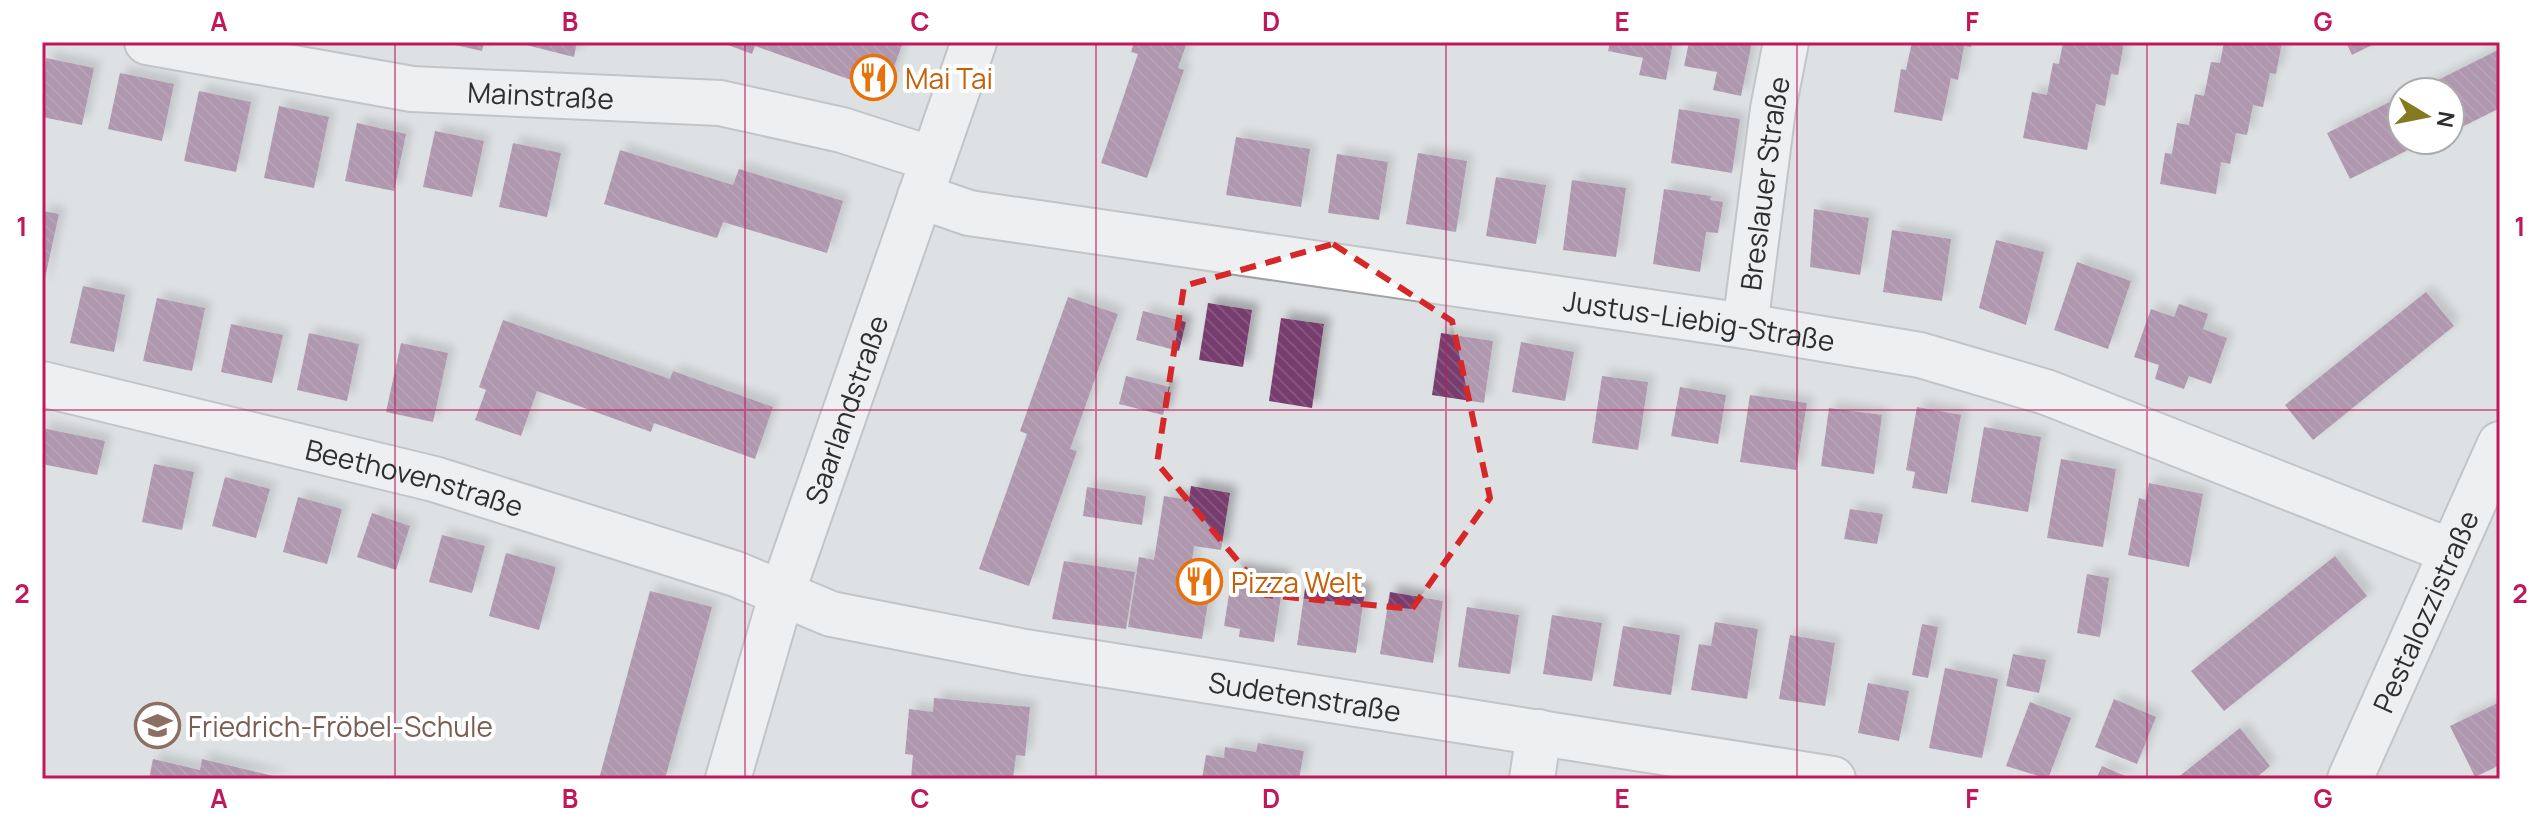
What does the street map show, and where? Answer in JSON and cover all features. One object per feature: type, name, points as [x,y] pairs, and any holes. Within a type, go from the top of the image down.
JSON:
[{"type":"street","name":"Saarlandstraße","points":[[728,779],[782,593],[974,42]]},
{"type":"street","name":"Breslauer Straße","points":[[1745,326],[1773,109],[1786,42]]},
{"type":"street","name":"Mainstraße","points":[[171,45],[412,89],[720,103],[842,130],[926,178]]},
{"type":"street","name":"Justus-Liebig-Straße","points":[[926,178],[984,215],[1745,326],[1920,355],[2046,392],[2450,551]]},
{"type":"street","name":"Beethovenstraße","points":[[42,384],[434,479],[736,574],[782,593]]},
{"type":"street","name":"Pestalozzistraße","points":[[2350,779],[2500,444]]},
{"type":"street","name":"Sudetenstraße","points":[[782,593],[831,614],[1025,652],[1833,779]]},
{"type":"street","points":[[1532,779],[1539,732]]},
{"type":"highlighted area","points":[[1333,244],[1452,321],[1490,498],[1412,609],[1266,595],[1157,463],[1184,286]]},
{"type":"building","points":[[442,42],[484,42],[482,51]]},
{"type":"building","points":[[514,42],[577,42],[574,57]]},
{"type":"building","points":[[720,42],[903,42],[885,92],[755,46],[752,54]]},
{"type":"building","points":[[1134,42],[1187,42],[1178,68],[1184,70],[1147,178],[1101,163],[1138,54],[1131,52]]},
{"type":"building","points":[[1610,42],[1673,42],[1666,80],[1639,75],[1643,58],[1608,51]]},
{"type":"building","points":[[1689,42],[1752,42],[1741,96],[1713,90],[1717,72],[1684,66]]},
{"type":"building","points":[[1912,42],[1972,42],[1971,47],[1964,46],[1958,80],[1951,78],[1942,121],[1894,112],[1901,69],[1906,70]]},
{"type":"building","points":[[2063,42],[2124,42],[2118,75],[2111,74],[2105,106],[2096,104],[2087,150],[2023,138],[2032,92],[2047,95],[2053,63],[2059,64]]},
{"type":"building","points":[[2224,42],[2282,42],[2276,74],[2270,73],[2263,107],[2253,105],[2247,135],[2236,133],[2230,164],[2221,162],[2216,194],[2160,184],[2165,153],[2172,154],[2177,123],[2189,125],[2195,94],[2204,96],[2211,62],[2220,63]]},
{"type":"building","points":[[2346,42],[2378,42],[2352,55]]},
{"type":"building","points":[[2500,49],[2500,108],[2466,125],[2466,76],[2446,76]]},
{"type":"building","points":[[46,58],[94,68],[82,125],[42,117]]},
{"type":"building","points":[[120,73],[174,84],[162,141],[108,129]]},
{"type":"building","points":[[199,91],[251,102],[236,172],[184,161]]},
{"type":"building","points":[[2386,104],[2386,156],[2396,156],[2350,179],[2327,133]]},
{"type":"building","points":[[279,106],[329,117],[314,188],[264,178]]},
{"type":"building","points":[[1679,109],[1740,119],[1732,173],[1671,163]]},
{"type":"building","points":[[357,123],[406,134],[394,191],[345,181]]},
{"type":"building","points":[[435,131],[484,141],[472,197],[423,187]]},
{"type":"building","points":[[1236,137],[1310,149],[1301,207],[1226,195]]},
{"type":"building","points":[[513,143],[561,153],[547,217],[499,207]]},
{"type":"building","points":[[620,150],[733,185],[739,169],[843,201],[827,253],[723,222],[717,238],[604,204]]},
{"type":"building","points":[[1418,153],[1467,161],[1456,232],[1406,224]]},
{"type":"building","points":[[1337,154],[1388,162],[1379,220],[1328,213]]},
{"type":"building","points":[[1496,177],[1546,185],[1536,244],[1486,236]]},
{"type":"building","points":[[1572,180],[1626,188],[1616,257],[1563,250]]},
{"type":"building","points":[[1664,189],[1711,196],[1710,200],[1723,202],[1718,233],[1706,232],[1700,272],[1653,264]]},
{"type":"building","points":[[1814,209],[1869,218],[1860,275],[1810,267]]},
{"type":"building","points":[[42,211],[59,214],[43,287],[42,287]]},
{"type":"building","points":[[1892,230],[1951,239],[1942,301],[1883,292]]},
{"type":"building","points":[[1996,240],[2044,252],[2026,325],[1979,308]]},
{"type":"building","points":[[2077,262],[2131,281],[2108,349],[2054,330]]},
{"type":"building","points":[[83,286],[125,295],[114,352],[70,343]]},
{"type":"building","points":[[2426,292],[2454,326],[2313,440],[2285,405]]},
{"type":"building","points":[[1068,297],[1118,314],[1070,449],[1077,451],[1029,586],[979,569],[1027,434],[1020,431]]},
{"type":"building","points":[[157,298],[205,308],[192,371],[143,361]]},
{"type":"building","points":[[1208,303],[1252,310],[1243,367],[1199,360]]},
{"type":"building","points":[[2179,304],[2208,314],[2203,329],[2227,338],[2211,384],[2189,376],[2184,389],[2155,379],[2159,365],[2134,357],[2151,309],[2174,317]]},
{"type":"building","points":[[1143,311],[1186,322],[1179,351],[1136,340]]},
{"type":"building","points":[[1281,318],[1324,324],[1312,408],[1269,401]]},
{"type":"building","points":[[503,320],[670,379],[673,371],[773,407],[755,459],[654,423],[651,432],[537,391],[521,436],[475,420],[486,390],[479,387]]},
{"type":"building","points":[[231,324],[283,335],[272,383],[221,372]]},
{"type":"building","points":[[309,333],[359,344],[347,401],[297,390]]},
{"type":"building","points":[[1441,333],[1493,341],[1484,403],[1432,395]]},
{"type":"building","points":[[1521,342],[1574,352],[1565,401],[1512,392]]},
{"type":"building","points":[[401,343],[448,353],[433,422],[386,412]]},
{"type":"building","points":[[1126,376],[1170,387],[1163,415],[1119,404]]},
{"type":"building","points":[[1602,376],[1648,382],[1638,450],[1592,443]]},
{"type":"building","points":[[1680,387],[1726,395],[1718,444],[1671,436]]},
{"type":"building","points":[[1750,395],[1807,403],[1796,470],[1740,462]]},
{"type":"building","points":[[1917,407],[1961,415],[1947,494],[1912,488],[1915,472],[1906,470]]},
{"type":"building","points":[[1829,408],[1882,415],[1874,474],[1821,466]]},
{"type":"building","points":[[1984,427],[2041,437],[2028,512],[1971,502]]},
{"type":"building","points":[[42,428],[105,441],[97,475],[42,464]]},
{"type":"building","points":[[2061,459],[2116,469],[2103,547],[2047,538]]},
{"type":"building","points":[[154,464],[194,472],[182,530],[142,522]]},
{"type":"building","points":[[225,477],[270,489],[256,538],[212,526]]},
{"type":"building","points":[[2149,483],[2203,494],[2189,567],[2128,555],[2139,498],[2146,500]]},
{"type":"building","points":[[1191,486],[1230,493],[1221,550],[1194,546],[1191,568],[1213,572],[1202,639],[1128,627],[1139,557],[1154,560],[1164,496],[1189,500]]},
{"type":"building","points":[[1087,487],[1146,496],[1142,525],[1083,516]]},
{"type":"building","points":[[298,497],[342,509],[327,564],[283,552]]},
{"type":"building","points":[[1850,509],[1883,514],[1877,544],[1844,539]]},
{"type":"building","points":[[372,513],[410,526],[396,570],[357,557]]},
{"type":"building","points":[[442,535],[485,546],[472,593],[429,582]]},
{"type":"building","points":[[506,553],[556,567],[539,630],[489,616]]},
{"type":"building","points":[[2335,556],[2367,596],[2224,711],[2191,671]]},
{"type":"building","points":[[1064,561],[1135,572],[1126,629],[1052,619]]},
{"type":"building","points":[[1233,569],[1284,577],[1274,642],[1239,637],[1240,629],[1224,626]]},
{"type":"building","points":[[2087,574],[2109,578],[2100,637],[2077,633]]},
{"type":"building","points":[[1306,582],[1365,590],[1356,653],[1297,645]]},
{"type":"building","points":[[650,591],[712,607],[665,779],[599,779]]},
{"type":"building","points":[[1390,592],[1443,601],[1433,663],[1380,654]]},
{"type":"building","points":[[1467,607],[1519,615],[1510,674],[1458,667]]},
{"type":"building","points":[[1552,615],[1602,623],[1592,681],[1543,674]]},
{"type":"building","points":[[1715,622],[1758,629],[1747,699],[1691,690],[1699,644],[1711,646]]},
{"type":"building","points":[[1922,624],[1938,627],[1928,678],[1912,675]]},
{"type":"building","points":[[1623,626],[1680,635],[1671,695],[1613,686]]},
{"type":"building","points":[[1790,635],[1835,643],[1825,706],[1779,699]]},
{"type":"building","points":[[2013,654],[2046,660],[2039,693],[2006,686]]},
{"type":"building","points":[[1945,668],[1998,679],[1982,758],[1929,748]]},
{"type":"building","points":[[1868,683],[1909,691],[1899,741],[1858,733]]},
{"type":"building","points":[[934,698],[1030,707],[1025,756],[1016,755],[1013,779],[911,779],[913,755],[905,754],[909,709],[933,712]]},
{"type":"building","points":[[2114,699],[2156,717],[2137,764],[2095,747]]},
{"type":"building","points":[[2030,702],[2071,718],[2048,779],[2006,766]]},
{"type":"building","points":[[2500,702],[2500,765],[2475,777],[2450,726]]},
{"type":"building","points":[[2240,728],[2270,766],[2255,779],[2176,779]]},
{"type":"building","points":[[1258,743],[1304,751],[1299,779],[1202,779],[1206,755],[1224,758],[1225,747],[1256,752]]},
{"type":"building","points":[[153,759],[200,770],[202,759],[286,779],[149,779]]},
{"type":"building","points":[[2102,766],[2132,779],[2096,779]]},
{"type":"place","name":"Mai Tai","points":[[874,78]]},
{"type":"place","name":"Pizza Welt","points":[[1200,582]]},
{"type":"place","name":"Friedrich-Fröbel-Schule","points":[[157,726]]}]
